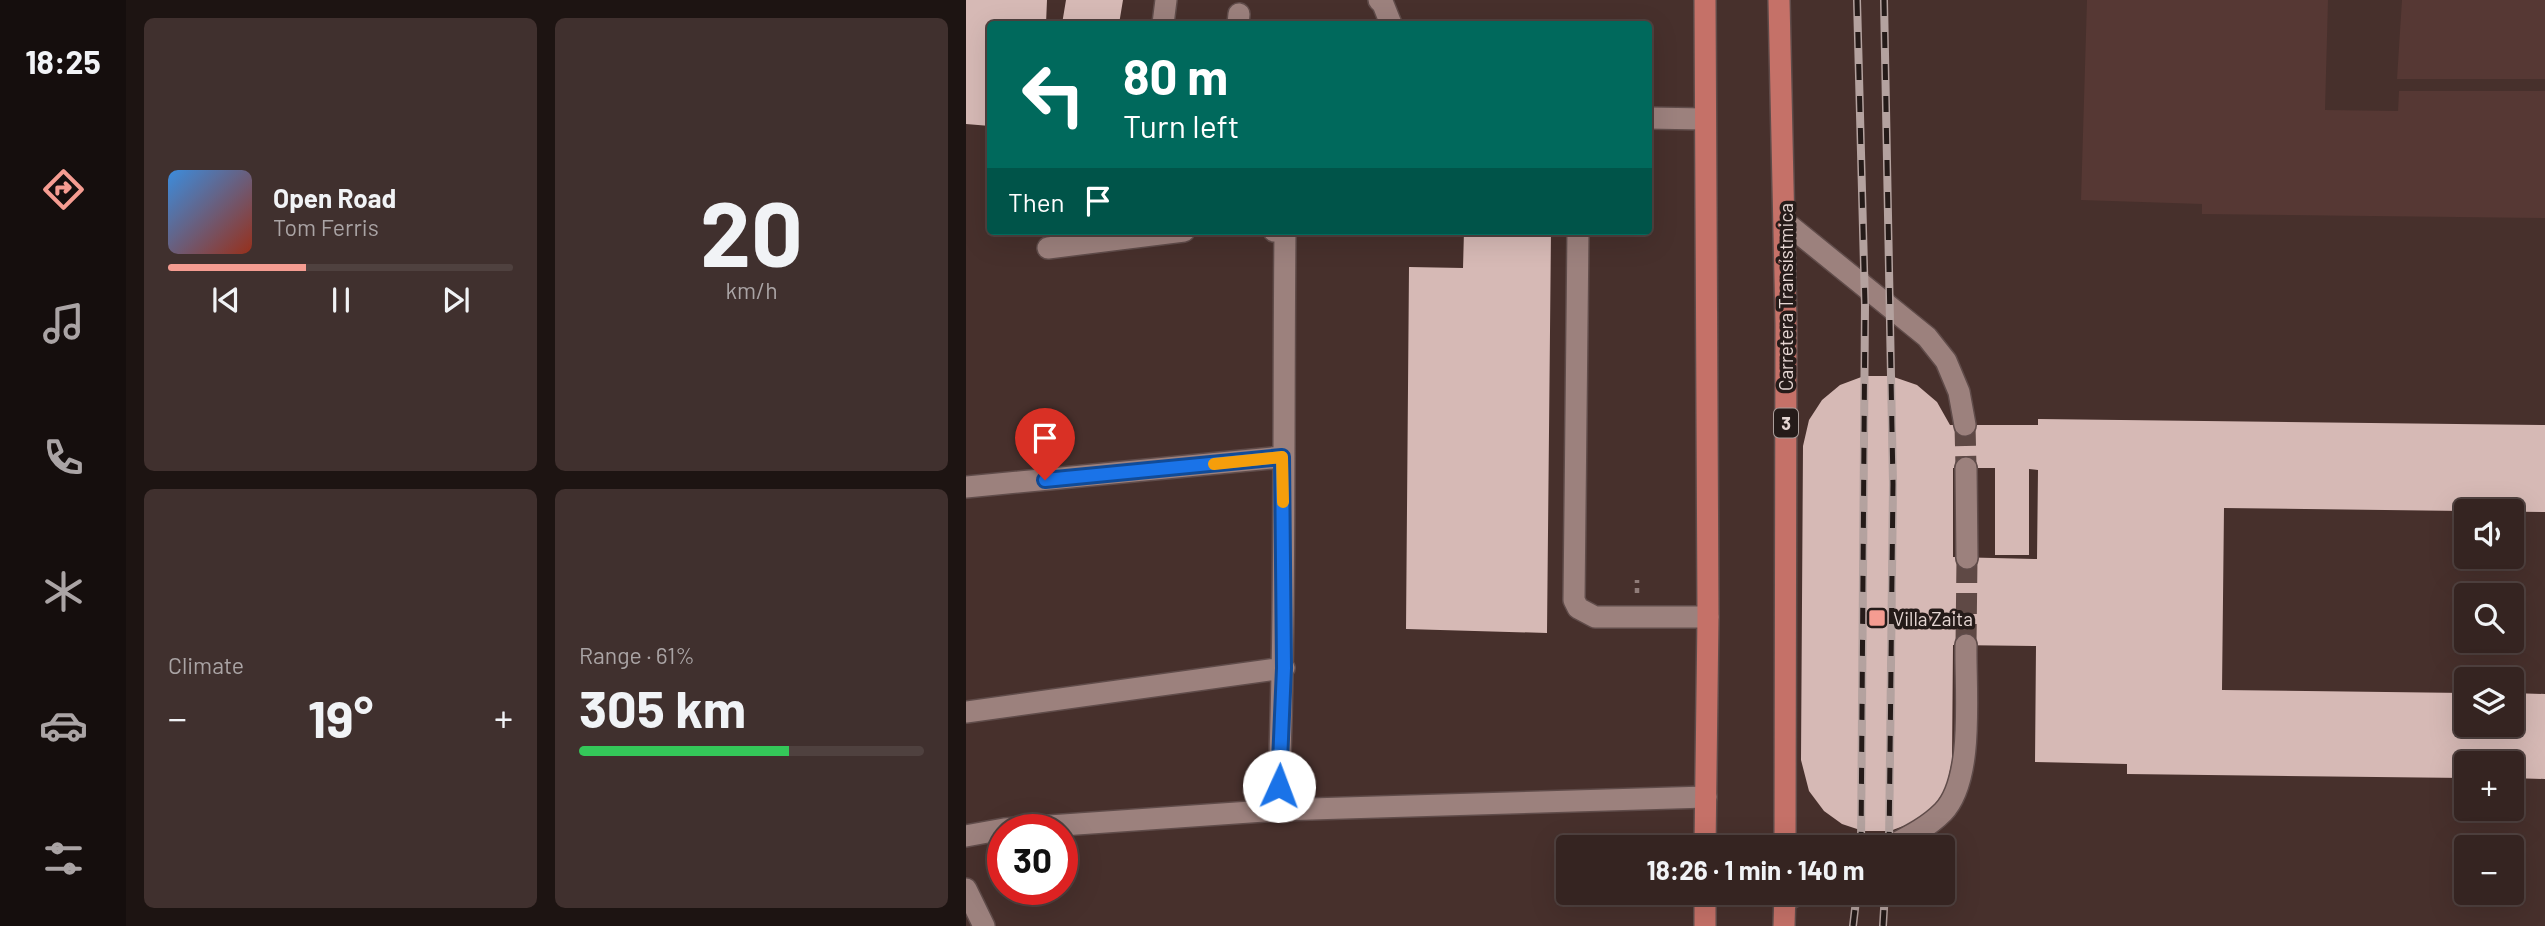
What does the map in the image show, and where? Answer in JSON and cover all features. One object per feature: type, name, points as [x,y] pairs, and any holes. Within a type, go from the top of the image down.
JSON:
[{"type":"main road","points":[[1705,0],[1708,617],[1705,835]]},
{"type":"main road","name":"Carretera Transístmica","points":[[1779,0],[1785,222],[1785,835]]},
{"type":"main road","points":[[1704,926],[1705,905]]},
{"type":"main road","points":[[1784,926],[1789,905]]},
{"type":"street","points":[[1163,21],[1166,0]]},
{"type":"street","points":[[1379,0],[1390,21]]},
{"type":"street","points":[[1652,118],[1705,119]]},
{"type":"street","points":[[1785,222],[1927,337],[1946,361],[1959,392],[1965,425]]},
{"type":"street","points":[[1048,248],[1152,235]]},
{"type":"street","points":[[1278,810],[1284,668],[1282,457],[1285,235]]},
{"type":"street","points":[[1578,235],[1574,600],[1585,613],[1595,617],[1708,617]]},
{"type":"street","points":[[966,487],[1282,457]]},
{"type":"street","points":[[1966,468],[1967,558]]},
{"type":"street","points":[[1912,835],[1944,811],[1959,785],[1964,755],[1966,645]]},
{"type":"street","points":[[966,712],[1284,668]]},
{"type":"street","points":[[966,836],[1004,828],[1278,810],[1706,797]]},
{"type":"street","points":[[966,889],[984,926]]},
{"type":"shaded area","points":[[2087,0],[2328,0],[2325,110],[2398,111],[2399,91],[2545,91],[2545,218],[2202,214],[2202,204],[2081,200]]},
{"type":"shaded area","points":[[2402,0],[2545,0],[2545,79],[2397,79]]},
{"type":"building","points":[[966,0],[1047,0],[1046,21],[987,21],[987,126],[966,124]]},
{"type":"building","points":[[1066,0],[1123,0],[1120,21],[1062,21]]},
{"type":"building","points":[[1464,235],[1551,235],[1547,633],[1406,629],[1409,267],[1463,268]]},
{"type":"building","points":[[1864,376],[1891,376],[1917,385],[1937,402],[1950,425],[2038,425],[2038,419],[2545,425],[2545,512],[2524,512],[2524,499],[2454,499],[2454,511],[2224,508],[2222,690],[2454,693],[2454,737],[2524,737],[2524,693],[2545,694],[2545,779],[2524,778],[2524,751],[2454,751],[2454,778],[2127,774],[2127,764],[2035,762],[2036,646],[1953,645],[1952,761],[1946,788],[1933,808],[1914,822],[1890,831],[1863,831],[1842,824],[1824,811],[1809,791],[1801,760],[1803,446],[1809,420],[1822,400],[1840,385]],"holes":[[[1953,468],[1995,468],[1995,555],[2029,555],[2029,469],[2038,470],[2037,559],[1953,557]]]},
{"type":"tunnel","points":[[1965,425],[1966,468]]},
{"type":"tunnel","points":[[1966,645],[1967,558]]},
{"type":"railway","points":[[1857,0],[1865,305],[1861,835]]},
{"type":"railway","points":[[1884,0],[1893,484],[1889,835]]},
{"type":"railway","points":[[1853,926],[1855,905]]},
{"type":"railway","points":[[1883,926],[1884,905]]},
{"type":"slow traffic","points":[[1214,464],[1282,457],[1283,502]]},
{"type":"place","name":"Villa Zaita","points":[[1877,618]]},
{"type":"route","points":[[1045,480],[1282,457],[1284,668],[1279,786]]}]
